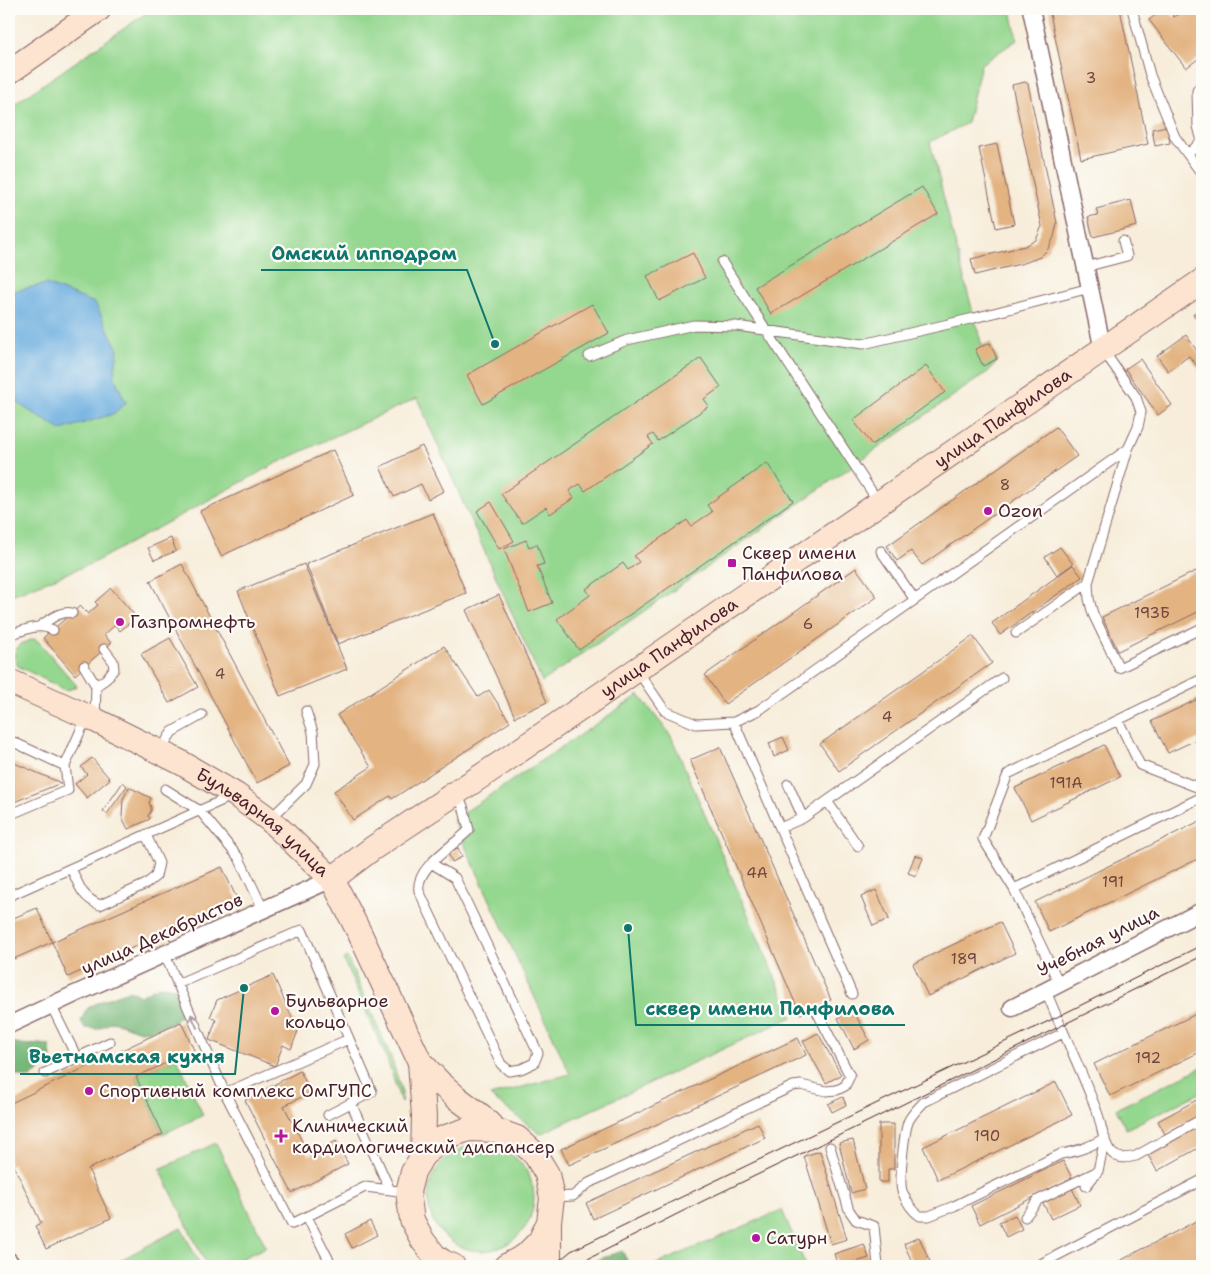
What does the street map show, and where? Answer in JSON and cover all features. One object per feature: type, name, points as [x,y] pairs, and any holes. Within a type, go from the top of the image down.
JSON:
[{"type":"main road","points":[[9,72],[99,9]]},
{"type":"main road","name":"улица Панфилова","points":[[332,879],[373,848],[637,670],[1202,280]]},
{"type":"main road","name":"Бульварная улица","points":[[9,681],[91,718],[180,762],[236,795],[270,820],[332,879],[420,1062],[439,1082],[481,1116],[495,1130]]},
{"type":"main road","name":"Бульварная улица","points":[[420,1062],[424,1116],[423,1155]]},
{"type":"main road","points":[[453,1266],[435,1256],[423,1241],[399,1191],[423,1155],[444,1138],[469,1129],[495,1130],[517,1138],[535,1154],[547,1174],[552,1198],[549,1222],[549,1266]]},
{"type":"main road","points":[[506,1266],[525,1256],[540,1241],[549,1222]]},
{"type":"main road","points":[[422,1266],[423,1241]]},
{"type":"street","points":[[1031,9],[1103,350]]},
{"type":"street","name":"улица Декабристов","points":[[9,1025],[332,879]]},
{"type":"street","name":"Учебная улица","points":[[1012,1008],[1202,911]]},
{"type":"street","points":[[9,1261],[12,1266]]},
{"type":"lane","points":[[1132,9],[1150,75],[1175,138],[1202,174]]},
{"type":"lane","points":[[1188,154],[1202,141],[1198,126],[1197,91],[1202,83]]},
{"type":"lane","points":[[1085,267],[1127,256],[1123,241]]},
{"type":"lane","points":[[722,262],[879,504]]},
{"type":"lane","points":[[589,356],[627,340],[694,325],[736,326],[863,344],[1090,288]]},
{"type":"lane","points":[[1103,350],[1136,397],[1141,412],[1138,427],[1128,449],[1088,583],[1088,599],[1093,614],[1119,668],[1202,628]]},
{"type":"lane","points":[[637,670],[665,711],[696,724],[734,722],[759,710],[1128,449]]},
{"type":"lane","points":[[881,551],[915,600]]},
{"type":"lane","points":[[1016,633],[1088,583]]},
{"type":"lane","points":[[9,635],[40,626],[68,612],[72,613]]},
{"type":"lane","points":[[40,626],[47,626],[53,630]]},
{"type":"lane","points":[[96,686],[106,679],[114,669],[113,661],[104,650]]},
{"type":"lane","points":[[9,815],[68,790],[65,766],[91,718],[96,686],[84,666]]},
{"type":"lane","points":[[780,828],[803,818],[1002,678]]},
{"type":"lane","points":[[1202,679],[1008,774],[983,839],[1014,889],[1053,987],[1063,1033],[1098,1113],[1104,1138],[1110,1150],[1116,1156],[1125,1158],[1136,1156],[1202,1119]]},
{"type":"lane","points":[[270,820],[306,784],[315,764],[313,732],[306,711]]},
{"type":"lane","points":[[159,752],[172,732],[202,715]]},
{"type":"lane","points":[[1118,720],[1140,765],[1202,789]]},
{"type":"lane","points":[[734,722],[852,994]]},
{"type":"lane","points":[[9,740],[65,766]]},
{"type":"lane","points":[[788,784],[803,818]]},
{"type":"lane","points":[[164,789],[200,811],[238,858],[264,911]]},
{"type":"lane","points":[[431,863],[455,878],[538,1053],[534,1063],[521,1070],[509,1071],[501,1064],[419,891],[418,886],[431,863],[469,830],[463,806],[455,793]]},
{"type":"lane","points":[[9,896],[236,795]]},
{"type":"lane","points":[[1014,889],[1202,797]]},
{"type":"lane","points":[[827,801],[858,846]]},
{"type":"lane","points":[[71,868],[80,889],[89,901],[100,905],[146,884],[156,876],[159,863],[146,835]]},
{"type":"lane","points":[[177,984],[302,930],[372,1092],[328,1115]]},
{"type":"lane","points":[[164,955],[225,1093],[292,1224],[365,1187],[399,1191]]},
{"type":"lane","points":[[51,1005],[77,1058]]},
{"type":"lane","points":[[552,1198],[573,1196],[589,1182],[794,1086],[801,1085],[826,1091],[836,1090],[845,1086],[850,1076],[816,1010]]},
{"type":"lane","points":[[1063,1033],[924,1102],[914,1112],[908,1122],[904,1137],[902,1189],[913,1212],[920,1216],[930,1216],[1061,1154],[1090,1146],[1104,1138]]},
{"type":"lane","points":[[225,1093],[349,1039]]},
{"type":"lane","points":[[45,1074],[110,1042]]},
{"type":"lane","points":[[351,1103],[399,1191]]},
{"type":"lane","points":[[1086,1186],[1098,1170],[1104,1138]]},
{"type":"lane","points":[[830,1147],[849,1210],[856,1220],[874,1226],[878,1266]]},
{"type":"lane","points":[[1025,1216],[1038,1200],[1098,1170]]},
{"type":"lane","points":[[1038,1266],[1202,1180]]},
{"type":"lane","points":[[307,1217],[332,1266]]},
{"type":"green space","points":[[156,9],[1011,9],[1017,40],[981,64],[967,123],[930,142],[982,346],[990,343],[997,359],[996,363],[989,371],[542,682],[417,398],[275,464],[93,563],[9,596],[9,108],[145,14]]},
{"type":"green space","points":[[35,639],[77,686],[65,690],[18,666],[15,659],[16,650],[27,641]]},
{"type":"green space","points":[[639,695],[671,736],[792,1017],[540,1134],[490,1096],[570,1074],[453,820]]},
{"type":"green space","points":[[347,957],[391,1057],[402,1093],[401,1102],[387,1059],[343,959]]},
{"type":"green space","points":[[162,986],[176,988],[185,1011],[174,1022],[151,1030],[140,1031],[112,1022],[98,1029],[85,1028],[81,1021],[86,1010],[99,1002],[130,990],[140,996]]},
{"type":"green space","points":[[9,1042],[28,1045],[49,1045],[51,1057],[44,1067],[30,1078],[16,1075],[9,1076]]},
{"type":"green space","points":[[177,1058],[203,1115],[163,1134],[136,1077]]},
{"type":"green space","points":[[1202,1067],[1202,1092],[1126,1129],[1116,1109]]},
{"type":"green space","points":[[216,1143],[266,1247],[225,1266],[207,1266],[160,1169]]},
{"type":"green space","points":[[481,1145],[501,1149],[519,1160],[530,1178],[534,1198],[530,1218],[519,1236],[501,1247],[481,1251],[461,1247],[443,1236],[432,1218],[428,1198],[432,1178],[443,1160],[461,1149]]},
{"type":"green space","name":"Сатурн","points":[[782,1210],[806,1266],[652,1266]]},
{"type":"green space","points":[[181,1228],[201,1266],[109,1266]]},
{"type":"green space","points":[[622,1251],[629,1264],[626,1266],[588,1266],[589,1263]]},
{"type":"water","points":[[46,284],[95,303],[118,350],[114,376],[126,403],[113,414],[61,430],[23,407],[9,394],[9,294],[10,292]]},
{"type":"building","points":[[1049,9],[1120,9],[1148,144],[1081,159]]},
{"type":"building","points":[[1163,9],[1168,9],[1174,17],[1185,9],[1202,9],[1202,56],[1186,68],[1149,20]]},
{"type":"building","points":[[1025,82],[1028,84],[1057,223],[1054,237],[1048,249],[1040,257],[1024,263],[975,275],[971,259],[1025,246],[1036,240],[1042,226],[1012,85]]},
{"type":"building","points":[[1167,126],[1170,143],[1155,146],[1152,129]]},
{"type":"building","points":[[997,144],[1014,224],[996,228],[979,148]]},
{"type":"building","points":[[922,187],[938,214],[771,314],[755,287]]},
{"type":"building","points":[[1131,200],[1137,226],[1093,237],[1088,217],[1098,215],[1096,209]]},
{"type":"building","points":[[693,253],[705,278],[659,301],[647,276]]},
{"type":"building","points":[[592,304],[609,333],[483,404],[467,375]]},
{"type":"building","points":[[1202,308],[1202,326],[1193,314]]},
{"type":"building","points":[[1186,335],[1202,358],[1202,368],[1200,370],[1189,356],[1168,371],[1157,356]]},
{"type":"building","points":[[990,343],[997,359],[983,366],[975,349]]},
{"type":"building","points":[[701,358],[721,387],[704,399],[709,406],[658,441],[653,434],[648,437],[653,444],[585,491],[580,484],[569,491],[574,498],[550,514],[546,507],[522,523],[501,494]]},
{"type":"building","points":[[1140,359],[1172,405],[1158,415],[1125,369]]},
{"type":"building","points":[[926,366],[945,392],[872,445],[853,420]]},
{"type":"building","points":[[1056,427],[1077,456],[922,565],[911,551],[897,561],[887,546]]},
{"type":"building","points":[[422,446],[444,491],[428,499],[421,484],[394,497],[380,467]]},
{"type":"building","points":[[333,450],[354,495],[221,556],[200,511]]},
{"type":"building","points":[[767,463],[793,501],[579,650],[557,619],[590,595],[586,589],[623,563],[628,570],[639,562],[634,556],[687,520],[691,526],[712,512],[707,505]]},
{"type":"building","points":[[491,502],[514,541],[499,549],[477,511]]},
{"type":"building","points":[[433,513],[466,593],[338,644],[306,564]]},
{"type":"building","points":[[171,538],[176,551],[154,560],[148,548]]},
{"type":"building","points":[[526,540],[529,547],[537,544],[544,564],[537,566],[552,603],[529,612],[504,549]]},
{"type":"building","points":[[1060,547],[1073,564],[1057,575],[1045,557]]},
{"type":"building","points":[[182,564],[289,766],[257,783],[150,581]]},
{"type":"building","points":[[304,564],[347,669],[280,696],[238,591]]},
{"type":"building","points":[[1073,565],[1082,577],[1000,635],[992,623]]},
{"type":"building","points":[[856,568],[877,597],[725,704],[705,675]]},
{"type":"building","points":[[1202,568],[1202,610],[1118,651],[1102,617]]},
{"type":"building","points":[[111,588],[136,617],[120,631],[115,625],[104,635],[111,643],[75,675],[43,638],[80,606],[88,614],[98,605],[95,602]]},
{"type":"building","points":[[499,595],[547,702],[515,717],[466,610]]},
{"type":"building","points":[[973,636],[992,663],[839,771],[820,744]]},
{"type":"building","points":[[170,638],[198,687],[169,703],[141,654]]},
{"type":"building","points":[[444,646],[478,697],[489,690],[510,722],[392,799],[390,796],[353,820],[334,791],[371,767],[337,715]]},
{"type":"building","points":[[1202,697],[1202,737],[1168,753],[1152,721]]},
{"type":"building","points":[[783,737],[789,750],[774,757],[769,743]]},
{"type":"building","points":[[1104,745],[1120,777],[1031,820],[1015,788]]},
{"type":"building","points":[[720,747],[831,1000],[800,1014],[690,760]]},
{"type":"building","points":[[9,754],[14,757],[12,762],[61,783],[9,804]]},
{"type":"building","points":[[92,758],[110,779],[87,798],[75,784],[87,774],[81,767]]},
{"type":"building","points":[[123,782],[127,786],[107,814],[103,811]]},
{"type":"building","points":[[129,787],[151,798],[149,803],[151,811],[148,816],[150,819],[128,829],[122,817],[123,799]]},
{"type":"building","points":[[1200,821],[1202,826],[1202,857],[1049,932],[1035,902]]},
{"type":"building","points":[[458,848],[462,857],[452,862],[448,853]]},
{"type":"building","points":[[915,855],[923,858],[916,876],[908,873]]},
{"type":"building","points":[[222,867],[238,901],[167,933],[171,942],[149,952],[145,942],[68,977],[52,942]]},
{"type":"building","points":[[876,890],[889,919],[873,926],[861,897]]},
{"type":"building","points":[[37,908],[52,942],[9,961],[9,920]]},
{"type":"building","points":[[1000,922],[1015,953],[928,996],[913,964]]},
{"type":"building","points":[[273,975],[298,1031],[291,1049],[283,1045],[275,1066],[209,1040],[216,1020],[210,1017],[217,1000]]},
{"type":"building","points":[[853,1010],[869,1040],[854,1049],[838,1018]]},
{"type":"building","points":[[1202,1011],[1202,1051],[1110,1096],[1094,1064]]},
{"type":"building","points":[[181,1022],[194,1050],[136,1077],[163,1134],[88,1169],[111,1218],[46,1249],[35,1226],[41,1223],[13,1164],[9,1166],[9,1104]]},
{"type":"building","points":[[818,1033],[841,1075],[826,1083],[803,1041]]},
{"type":"building","points":[[798,1038],[806,1055],[569,1165],[561,1149]]},
{"type":"building","name":"Клинический кардиологический диспансер","points":[[300,1071],[311,1092],[284,1106],[309,1155],[336,1141],[348,1164],[292,1193],[245,1100]]},
{"type":"building","points":[[1056,1082],[1072,1115],[938,1180],[923,1147]]},
{"type":"building","points":[[843,1097],[846,1105],[832,1112],[828,1104]]},
{"type":"building","points":[[1202,1097],[1202,1113],[1165,1134],[1158,1121]]},
{"type":"building","points":[[758,1123],[765,1138],[593,1219],[586,1203]]},
{"type":"building","points":[[879,1124],[894,1124],[894,1169],[888,1169],[888,1182],[879,1182]]},
{"type":"building","points":[[1202,1125],[1202,1146],[1157,1171],[1148,1155]]},
{"type":"building","points":[[853,1140],[865,1189],[851,1193],[839,1143]]},
{"type":"building","points":[[820,1151],[847,1239],[831,1244],[804,1156]]},
{"type":"building","points":[[1063,1161],[1072,1178],[980,1224],[971,1206]]},
{"type":"building","points":[[1072,1188],[1080,1205],[1051,1219],[1043,1203]]},
{"type":"building","points":[[1015,1215],[1022,1229],[1006,1237],[999,1222]]},
{"type":"building","points":[[1202,1218],[1202,1266],[1110,1266]]},
{"type":"building","points":[[370,1221],[377,1235],[352,1248],[345,1234]]},
{"type":"building","points":[[919,1237],[932,1266],[914,1266],[904,1244]]},
{"type":"building","points":[[864,1244],[869,1258],[838,1266],[834,1254]]},
{"type":"tram line","points":[[553,1266],[571,1251],[1057,1017],[1202,945]]},
{"type":"tram line","points":[[574,1266],[1202,956]]},
{"type":"place","name":"Омский ипподром","points":[[495,344]]},
{"type":"place","name":"Ozon","points":[[988,511]]},
{"type":"place","name":"Сквер имени Панфилова","points":[[732,563]]},
{"type":"place","name":"Газпромнефть","points":[[120,622]]},
{"type":"place","name":"сквер имени Панфилова","points":[[628,928]]},
{"type":"place","name":"Вьетнамская кухня","points":[[244,988]]},
{"type":"place","name":"Бульварное кольцо","points":[[275,1011]]},
{"type":"place","name":"Спортивный комплекс ОмГУПС","points":[[89,1091]]},
{"type":"place","name":"Клинический кардиологический диспансер","points":[[281,1136]]},
{"type":"place","name":"Сатурн","points":[[756,1238]]}]
